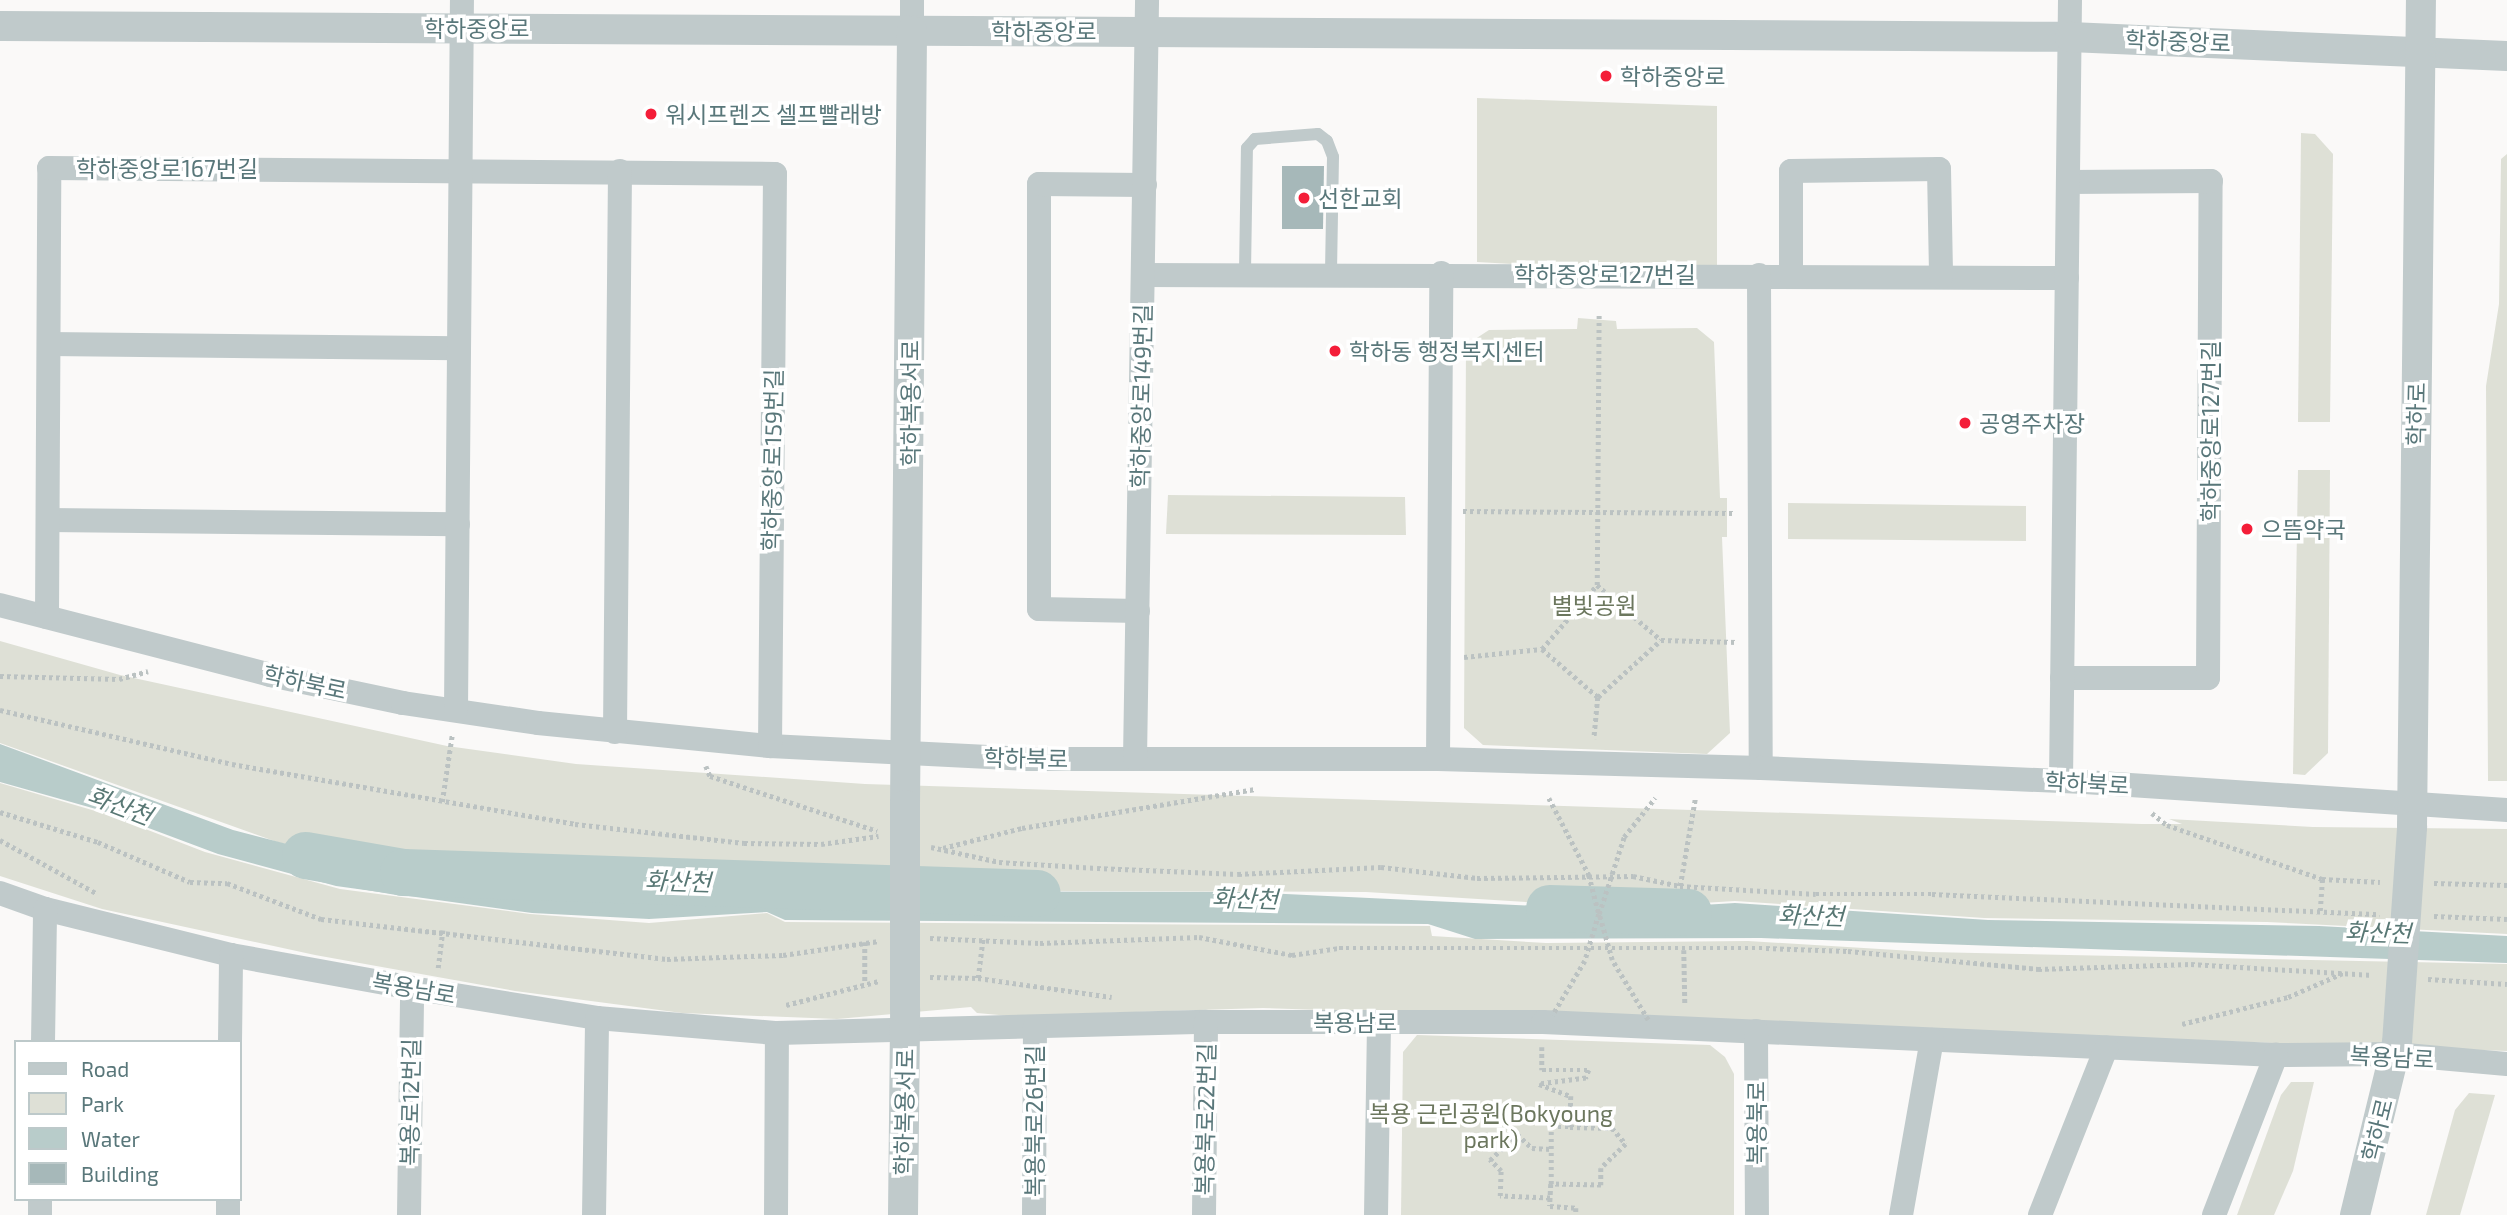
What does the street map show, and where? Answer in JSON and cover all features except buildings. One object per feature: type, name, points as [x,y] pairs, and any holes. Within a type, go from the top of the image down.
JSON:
[{"type":"street","name":"학하복용서로","points":[[903,1215],[912,0]]},
{"type":"street","name":"학하중앙로149번길","points":[[1135,759],[1147,0]]},
{"type":"street","points":[[2061,781],[2070,0]]},
{"type":"street","name":"학하로","points":[[2355,1215],[2396,1049],[2412,817],[2421,0]]},
{"type":"street","name":"학하중앙로","points":[[0,26],[461,14],[912,31],[2070,37],[2507,56]]},
{"type":"street","points":[[454,720],[461,14]]},
{"type":"street","name":"학하중앙로167번길","points":[[47,617],[49,168],[460,170]]},
{"type":"street","points":[[1791,276],[1791,171],[1939,169],[1941,277]]},
{"type":"street","points":[[460,170],[620,171],[615,732]]},
{"type":"street","name":"학하중앙로159번길","points":[[620,171],[775,174],[770,746]]},
{"type":"street","name":"학하중앙로127번길","points":[[2062,678],[2208,678],[2211,180],[2068,182]]},
{"type":"street","points":[[1138,611],[1039,610],[1039,184],[1145,185]]},
{"type":"street","name":"학하중앙로127번길","points":[[1143,275],[1331,272],[2067,278]]},
{"type":"street","points":[[1438,759],[1440,273]]},
{"type":"street","points":[[1759,275],[1760,768]]},
{"type":"street","points":[[49,344],[459,348]]},
{"type":"street","points":[[48,520],[458,524]]},
{"type":"street","name":"학하북로","points":[[0,605],[454,720],[770,746],[906,755],[1135,759],[1438,759],[1760,768],[2061,781],[2412,817],[2507,810]]},
{"type":"street","name":"복용남로","points":[[0,893],[45,909],[231,956],[597,1018],[777,1033],[905,1020],[1035,1027],[1206,1022],[1548,1019],[2276,1055],[2396,1049],[2507,1064]]},
{"type":"street","points":[[43,1040],[45,909]]},
{"type":"street","points":[[230,1040],[231,956]]},
{"type":"street","name":"복용로12번길","points":[[409,1215],[412,988]]},
{"type":"street","points":[[594,1215],[597,1018]]},
{"type":"street","name":"복용북로22번길","points":[[1204,1215],[1206,1022]]},
{"type":"street","points":[[1376,1215],[1380,1022]]},
{"type":"street","name":"복용북로26번길","points":[[1034,1215],[1035,1027]]},
{"type":"street","name":"복용북로","points":[[1756,1031],[1757,1215]]},
{"type":"street","points":[[776,1215],[777,1033]]},
{"type":"street","points":[[1901,1215],[1932,1040]]},
{"type":"street","points":[[2040,1215],[2106,1048]]},
{"type":"street","points":[[2214,1215],[2276,1055]]},
{"type":"lane","points":[[1245,272],[1247,148],[1255,139],[1318,134],[1327,141],[1333,157],[1331,272]]},
{"type":"path","points":[[1454,658],[1542,649],[1597,585],[1599,312]]},
{"type":"path","points":[[1456,512],[1598,510],[1735,513]]},
{"type":"path","points":[[1597,585],[1661,640],[1737,642]]},
{"type":"path","points":[[1594,743],[1598,697],[1661,640]]},
{"type":"path","points":[[1542,649],[1598,697]]},
{"type":"path","points":[[0,676],[119,679],[155,668]]},
{"type":"path","points":[[0,710],[134,737],[232,764],[442,802],[744,844],[821,844],[888,835],[710,776],[703,760]]},
{"type":"path","points":[[442,802],[454,720]]},
{"type":"path","points":[[939,849],[1022,828],[1195,803],[1254,789]]},
{"type":"path","points":[[1549,798],[1584,864],[1612,960],[1648,1020]]},
{"type":"path","points":[[1570,1127],[1571,1096],[1539,1084],[1586,1078],[1589,1070],[1542,1070],[1548,1019],[1585,961],[1624,837],[1656,798]]},
{"type":"path","points":[[1680,886],[1695,799]]},
{"type":"path","points":[[0,812],[118,849],[190,882],[227,883],[321,919],[443,930],[667,959],[783,955],[892,940]]},
{"type":"path","points":[[2152,813],[2176,828],[2322,879],[2388,882]]},
{"type":"path","points":[[0,840],[98,894]]},
{"type":"path","points":[[926,845],[999,862],[1097,868],[1238,874],[1381,867],[1477,878],[1633,876],[1680,886],[2387,914]]},
{"type":"path","points":[[2320,911],[2322,879]]},
{"type":"path","points":[[2427,883],[2507,885]]},
{"type":"path","points":[[2427,916],[2507,919]]},
{"type":"path","points":[[437,979],[443,930]]},
{"type":"path","points":[[919,938],[1040,943],[1199,937],[1292,955],[1339,948],[1848,951],[2038,969],[2191,964],[2385,976]]},
{"type":"path","points":[[978,978],[983,939]]},
{"type":"path","points":[[865,942],[865,982]]},
{"type":"path","points":[[1684,950],[1685,1010]]},
{"type":"path","points":[[2169,1027],[2288,997],[2344,973]]},
{"type":"path","points":[[927,976],[978,978],[1120,998]]},
{"type":"path","points":[[2426,978],[2507,984]]},
{"type":"path","points":[[778,1008],[865,982],[890,980]]},
{"type":"path","points":[[1551,1184],[1601,1185],[1601,1168],[1626,1144],[1612,1128],[1551,1127],[1550,1206],[1576,1208],[1576,1215]]},
{"type":"path","points":[[1550,1198],[1500,1196],[1501,1171],[1490,1160],[1517,1134],[1532,1148],[1551,1149]]},
{"type":"green space","points":[[1477,98],[1717,106],[1717,275],[1477,262]]},
{"type":"green space","points":[[2301,133],[2315,134],[2333,154],[2330,422],[2298,422]]},
{"type":"green space","points":[[2507,154],[2507,781],[2488,781],[2486,386],[2499,304],[2501,159]]},
{"type":"green space","name":"별빛공원","points":[[1578,318],[1616,321],[1617,329],[1697,328],[1714,342],[1720,498],[1727,498],[1727,537],[1722,537],[1730,733],[1707,754],[1483,745],[1464,728],[1466,345],[1489,330],[1577,329]]},
{"type":"green space","points":[[2298,470],[2330,470],[2328,753],[2305,775],[2293,774]]},
{"type":"green space","points":[[1168,495],[1405,497],[1406,535],[1166,534]]},
{"type":"green space","points":[[1788,503],[2026,506],[2026,541],[1788,539]]},
{"type":"green space","points":[[0,641],[120,675],[447,746],[576,764],[865,784],[2142,824],[2182,824],[2169,819],[2313,827],[2507,829],[2507,934],[2267,922],[1984,918],[1735,901],[1621,908],[1366,892],[855,890],[466,872],[406,874],[277,842],[0,743]]},
{"type":"green space","points":[[0,783],[109,815],[205,852],[340,889],[530,914],[649,923],[767,913],[785,922],[1430,926],[1432,936],[1546,943],[1748,941],[1929,952],[2507,964],[2507,1051],[1263,1008],[1010,1016],[977,1013],[971,1007],[837,1019],[682,1013],[515,991],[315,955],[102,909],[0,876]]},
{"type":"green space","name":"복용 근린공원(Bokyoung park)","points":[[1417,1035],[1710,1045],[1725,1057],[1734,1074],[1734,1215],[1401,1215],[1403,1052]]},
{"type":"green space","points":[[2291,1082],[2314,1082],[2293,1171],[2274,1215],[2237,1215],[2281,1095]]},
{"type":"green space","points":[[2469,1093],[2495,1095],[2460,1215],[2426,1215],[2455,1110]]},
{"type":"water","points":[[0,744],[233,830],[407,875],[465,874],[859,891],[1245,892],[1621,910],[1735,903],[1988,920],[2319,926],[2507,936],[2507,963],[1761,938],[1475,939],[1428,924],[785,920],[767,912],[649,919],[532,913],[336,886],[218,854],[103,811],[0,782]]},
{"type":"waterway","name":"화산천","points":[[305,855],[403,872],[1037,893]]},
{"type":"waterway","name":"화산천","points":[[1549,908],[1688,912]]},
{"type":"place","name":"학하중앙로","points":[[1606,76]]},
{"type":"place","name":"워시프렌즈 셀프빨래방","points":[[651,114]]},
{"type":"place","name":"선한교회","points":[[1304,198]]},
{"type":"place","name":"학하동 행정복지센터","points":[[1335,351]]},
{"type":"place","name":"공영주차장","points":[[1965,423]]},
{"type":"place","name":"으뜸약국","points":[[2247,529]]}]
